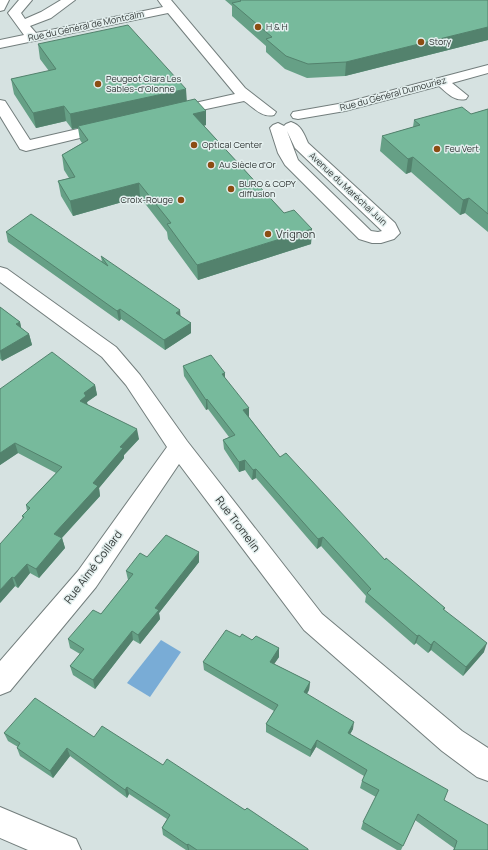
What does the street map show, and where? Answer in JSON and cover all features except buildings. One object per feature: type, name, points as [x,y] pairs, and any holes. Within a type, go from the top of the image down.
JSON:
[{"type":"street","points":[[0,6],[3,0]]},
{"type":"street","points":[[26,0],[14,14],[32,37]]},
{"type":"street","points":[[21,22],[49,0]]},
{"type":"street","points":[[21,22],[46,15],[69,0]]},
{"type":"street","points":[[167,4],[246,96],[268,112],[285,110],[289,124]]},
{"type":"street","name":"Rue du Général de Montcalm","points":[[0,44],[167,4]]},
{"type":"street","name":"Rue du Général Dumouriez","points":[[289,124],[345,107],[488,69]]},
{"type":"street","points":[[441,81],[461,96]]},
{"type":"street","points":[[160,115],[246,96]]},
{"type":"street","points":[[0,104],[26,146],[123,123]]},
{"type":"street","name":"Avenue du Maréchal Juin","points":[[268,112],[263,116],[263,121],[269,126],[289,124]]},
{"type":"street","name":"Avenue du Maréchal Juin","points":[[289,124],[295,131],[301,145],[389,227],[391,233],[384,238],[374,238],[365,235],[291,162],[286,153],[289,124]]},
{"type":"street","name":"Rue Tromelin","points":[[0,273],[109,352],[133,380],[179,447],[313,622],[452,741],[488,766]]},
{"type":"street","name":"Rue Aimé Coillard","points":[[0,682],[87,579],[179,447]]},
{"type":"street","points":[[0,822],[65,850]]},
{"type":"water","points":[[161,640],[181,652],[150,697],[127,683]]},
{"type":"place","name":"H & H","points":[[258,27]]},
{"type":"place","name":"Story","points":[[421,42]]},
{"type":"place","name":"Peugeot Clara Les Sables-d'Olonne","points":[[98,84]]},
{"type":"place","name":"Optical Center","points":[[194,145]]},
{"type":"place","name":"Feu Vert","points":[[437,149]]},
{"type":"place","name":"Au Siècle d'Or","points":[[211,165]]},
{"type":"place","name":"BURO & COPY diffusion","points":[[231,189]]},
{"type":"place","name":"Croix-Rouge","points":[[181,200]]},
{"type":"place","name":"Vrignon","points":[[268,234]]}]
